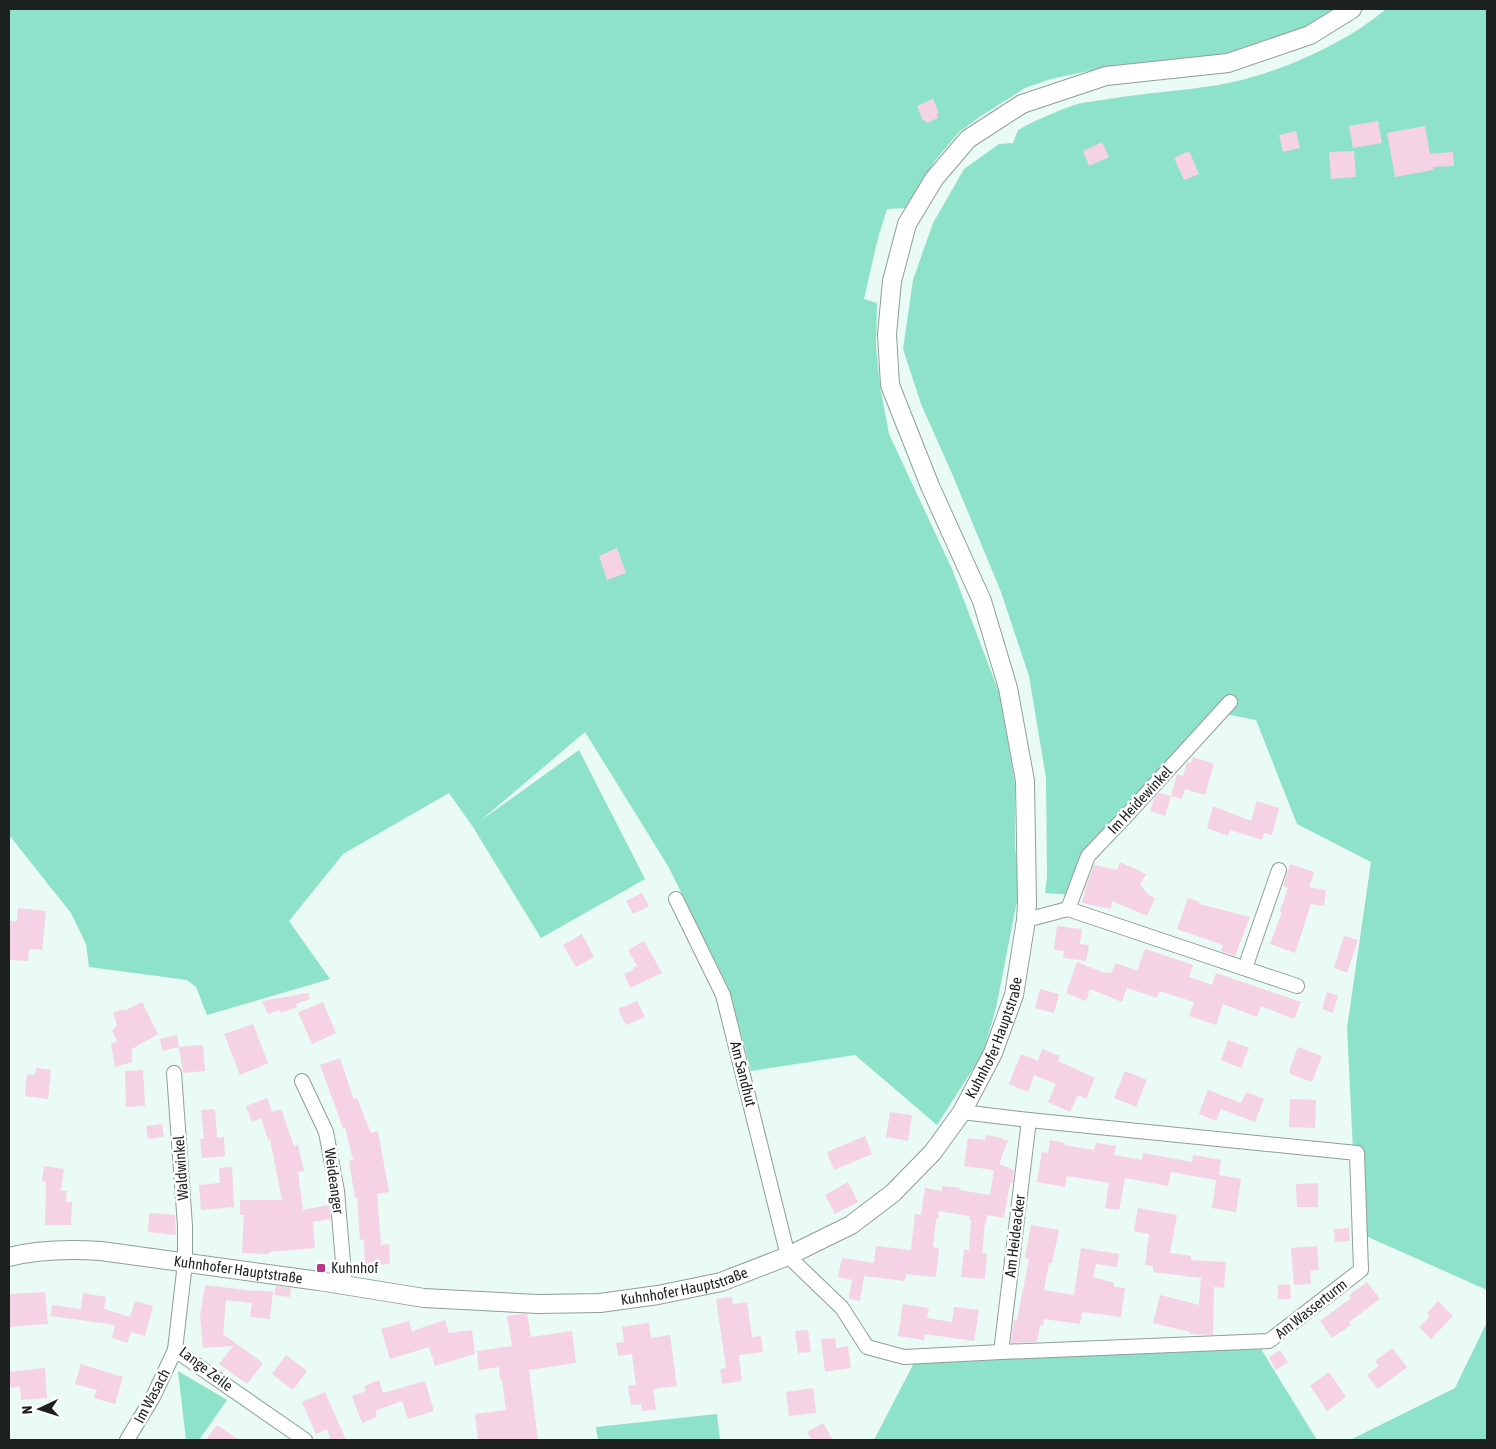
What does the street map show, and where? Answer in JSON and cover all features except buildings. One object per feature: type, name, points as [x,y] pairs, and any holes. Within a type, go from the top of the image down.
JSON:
[{"type":"street","name":"Kuhnhofer Hauptstraße","points":[[9,1257],[25,1253],[68,1249],[319,1281],[424,1298],[538,1304],[600,1303],[658,1295],[721,1282],[788,1256],[851,1225],[893,1193],[933,1152],[962,1112],[993,1053],[1014,995],[1026,920],[1025,781],[1008,688],[982,601],[930,486],[890,385],[887,334],[892,281],[907,224],[934,179],[968,139],[1022,104],[1106,76],[1228,63],[1310,35],[1352,9]]},
{"type":"street","name":"Im Heidewinkel","points":[[1068,909],[1088,856],[1230,702]]},
{"type":"street","points":[[1245,968],[1279,870]]},
{"type":"street","name":"Am Sandhut","points":[[676,899],[723,995],[788,1256]]},
{"type":"street","points":[[1026,920],[1068,909],[1297,986]]},
{"type":"street","name":"Waldwinkel","points":[[174,1073],[185,1226],[185,1263]]},
{"type":"street","name":"Weideanger","points":[[302,1081],[326,1132],[337,1190],[345,1286]]},
{"type":"street","name":"Am Wasserturm","points":[[788,1256],[842,1308],[867,1346],[904,1357],[1269,1341],[1361,1270],[1357,1153],[962,1112]]},
{"type":"street","name":"Am Heideacker","points":[[1001,1352],[1029,1120]]},
{"type":"street","name":"Lange Zeile","points":[[185,1263],[175,1350],[305,1440]]},
{"type":"street","name":"Im Wasach","points":[[127,1440],[153,1397],[175,1350]]},
{"type":"green space","points":[[9,9],[1337,9],[1308,27],[1240,50],[1207,57],[1117,65],[1051,79],[1025,88],[959,132],[935,161],[906,208],[887,209],[878,238],[864,299],[877,303],[876,346],[880,386],[889,434],[952,569],[1000,695],[1015,784],[1015,844],[1019,891],[996,1008],[983,1053],[937,1125],[855,1055],[751,1071],[729,989],[668,866],[585,732],[480,821],[579,750],[645,879],[541,938],[473,827],[449,793],[343,854],[289,921],[330,979],[207,1015],[196,987],[187,980],[89,967],[86,944],[71,913],[9,835]]},
{"type":"green space","points":[[1386,9],[1487,9],[1487,1290],[1357,1232],[1347,1028],[1371,862],[1297,824],[1256,720],[1225,714],[1084,854],[1072,895],[1045,893],[1047,877],[1046,778],[1029,676],[1001,592],[921,404],[903,349],[913,280],[933,223],[964,169],[999,144],[1013,143],[1018,130],[1045,116],[1078,104],[1218,85],[1261,75],[1306,57],[1350,35]]},
{"type":"green space","points":[[1487,1322],[1487,1440],[1350,1440],[1455,1388]]},
{"type":"green space","points":[[1261,1349],[1317,1440],[874,1440],[916,1359]]},
{"type":"green space","points":[[178,1371],[227,1400],[199,1440],[186,1440]]},
{"type":"green space","points":[[717,1414],[720,1440],[598,1440],[596,1427]]},
{"type":"place","name":"Kuhnhof","points":[[321,1268]]}]
